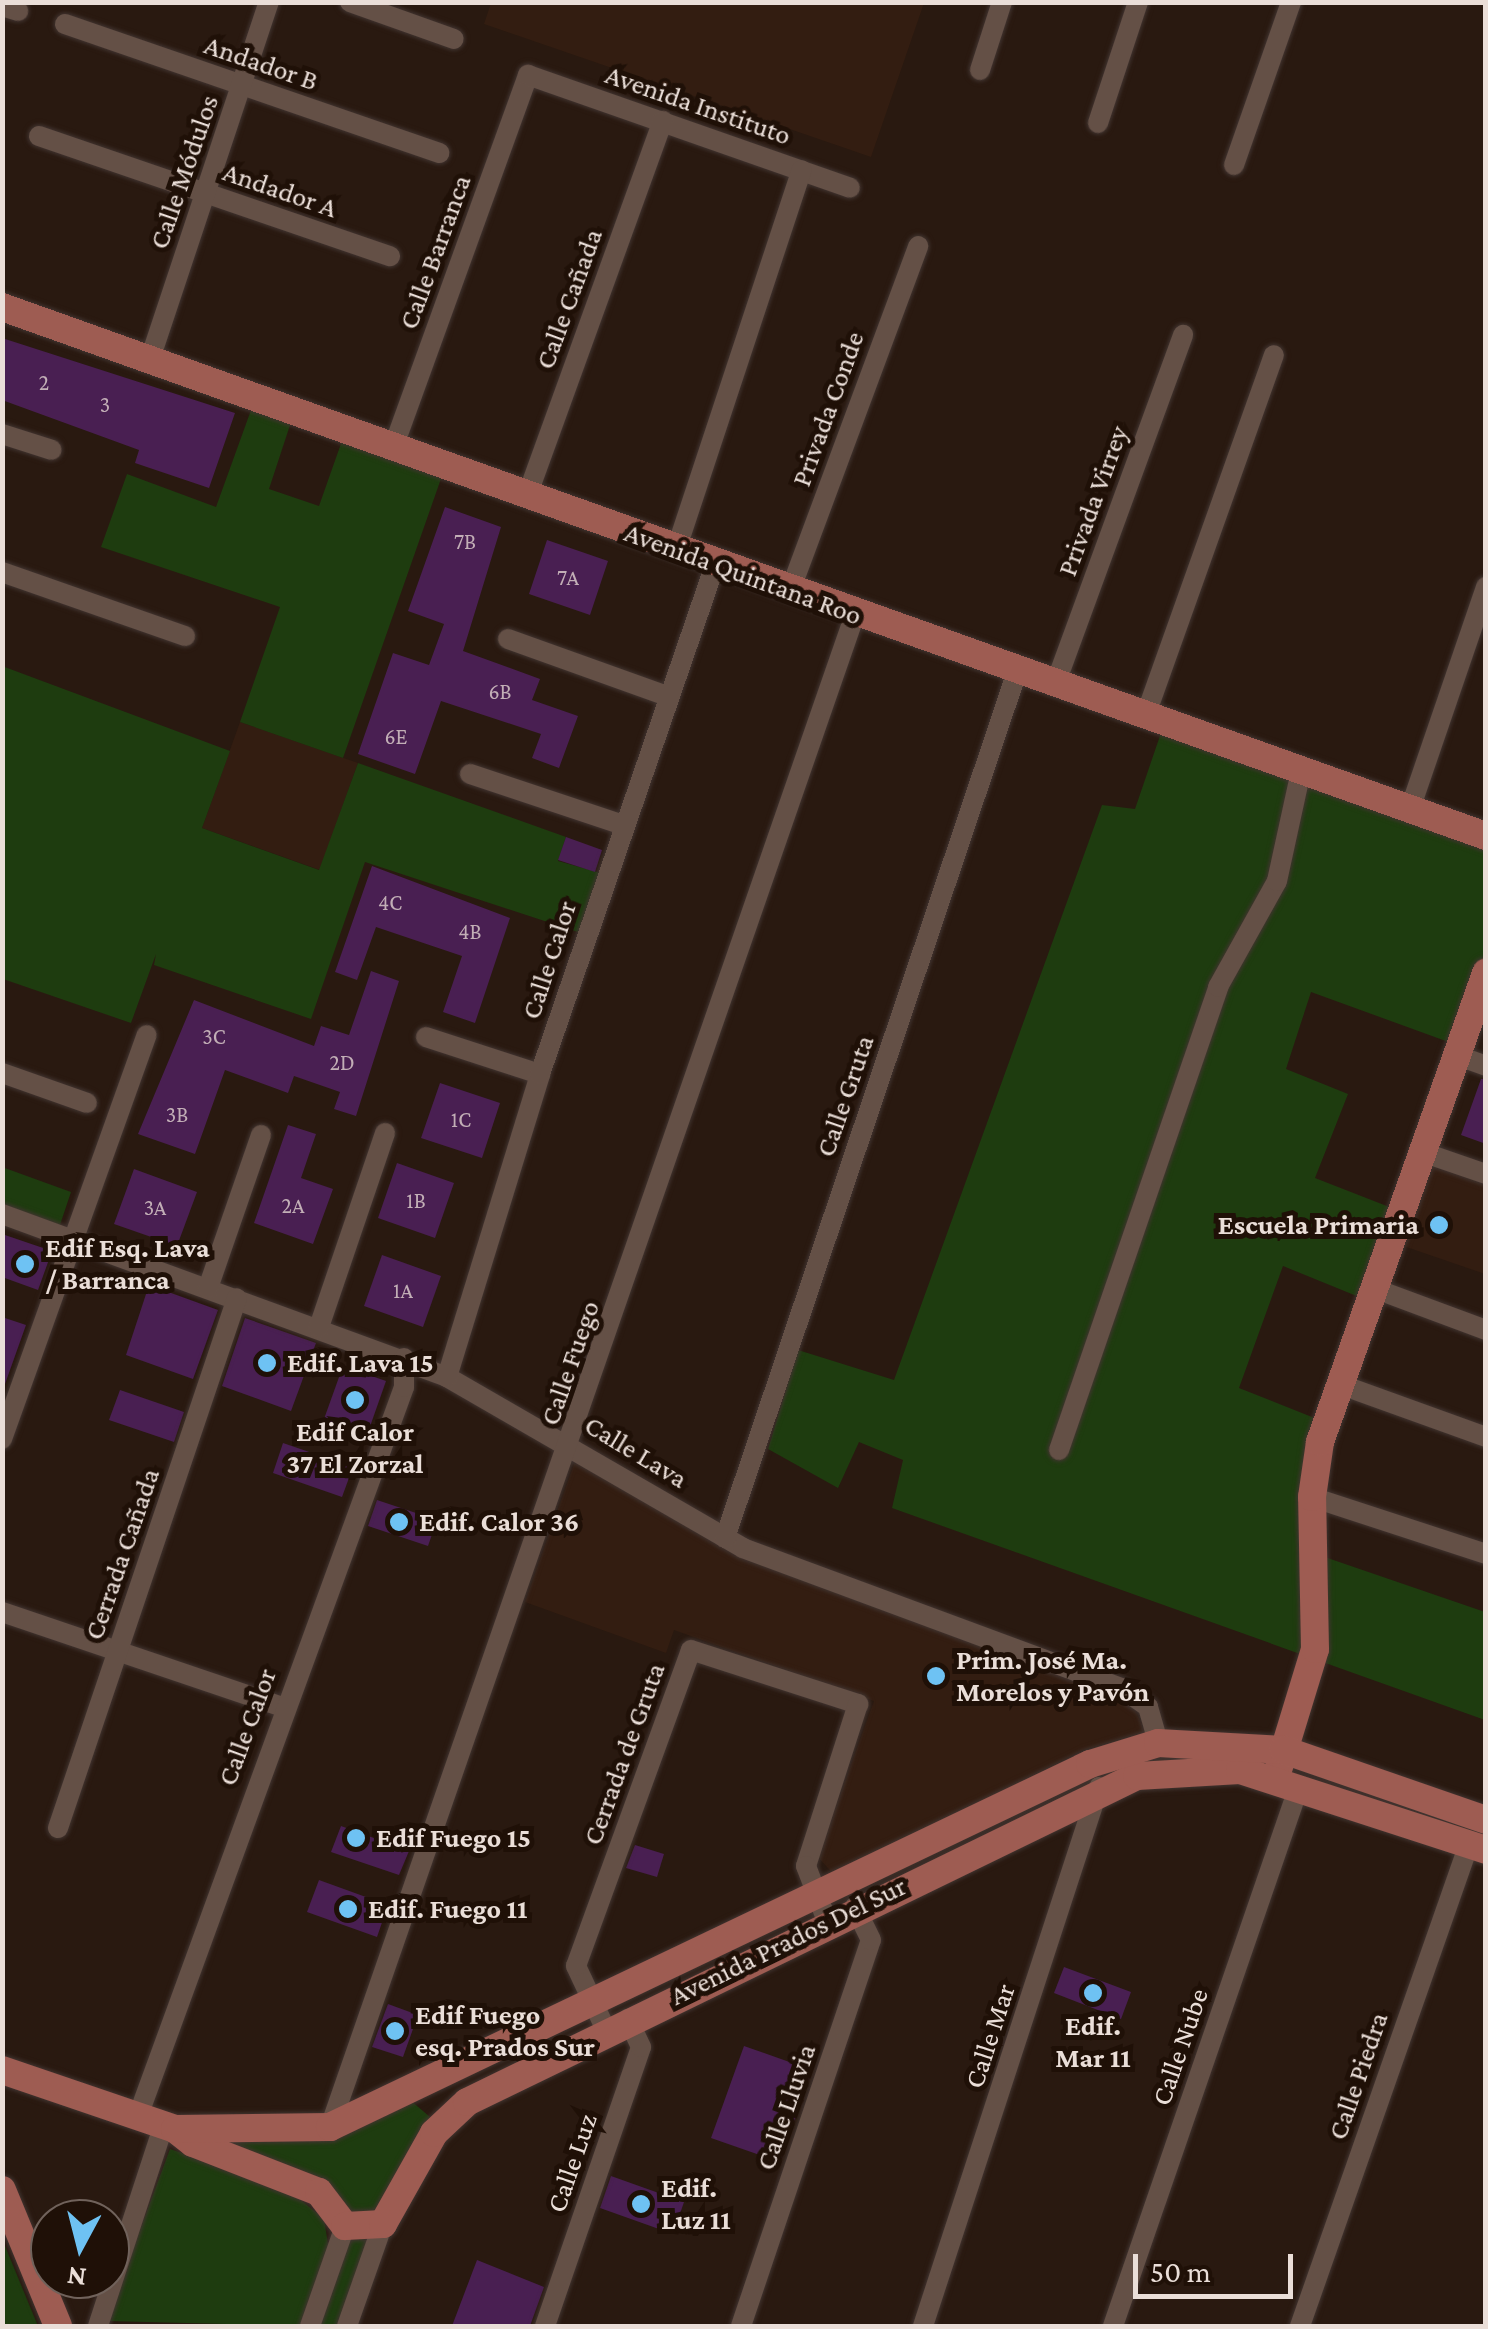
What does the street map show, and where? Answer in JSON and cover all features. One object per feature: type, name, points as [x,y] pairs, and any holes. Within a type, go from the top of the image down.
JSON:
[{"type":"main road","name":"Avenida Quintana Roo","points":[[2,306],[715,565],[1486,836]]},
{"type":"main road","points":[[1288,1782],[1284,1750],[1315,1650],[1312,1496],[1339,1384],[1486,972]]},
{"type":"main road","name":"Avenida Prados Del Sur","points":[[159,2123],[330,2127],[588,2000],[1090,1764],[1158,1743],[1284,1750],[1486,1820]]},
{"type":"main road","name":"Avenida Prados Del Sur","points":[[382,2224],[434,2133],[467,2102],[826,1921],[1101,1790],[1187,1768],[1288,1782],[1477,1847]]},
{"type":"main road","name":"Avenida Prados Del Sur","points":[[2,2070],[159,2123],[193,2143],[319,2192],[345,2226]]},
{"type":"main road","points":[[2,2190],[58,2326]]},
{"type":"main road","points":[[345,2226],[382,2224]]},
{"type":"street","name":"Calle Módulos","points":[[150,359],[270,2]]},
{"type":"street","points":[[350,2],[454,38]]},
{"type":"street","points":[[980,70],[1002,2]]},
{"type":"street","points":[[1098,123],[1138,2]]},
{"type":"street","points":[[1234,165],[1291,2]]},
{"type":"street","name":"Andador B","points":[[64,24],[439,153]]},
{"type":"street","name":"Avenida Instituto","points":[[528,75],[850,188]]},
{"type":"street","name":"Calle Barranca","points":[[394,448],[528,75]]},
{"type":"street","name":"Calle Cañada","points":[[527,496],[663,121]]},
{"type":"street","name":"Andador A","points":[[39,136],[390,256]]},
{"type":"street","points":[[676,550],[802,170]]},
{"type":"street","name":"Privada Conde","points":[[790,591],[918,246]]},
{"type":"street","name":"Privada Virrey","points":[[1055,685],[1183,336]]},
{"type":"street","points":[[1145,717],[1274,355]]},
{"type":"street","points":[[2,434],[52,450]]},
{"type":"street","name":"Calle Calor","points":[[447,1377],[540,1074],[715,565]]},
{"type":"street","points":[[2,572],[186,636]]},
{"type":"street","points":[[1410,810],[1486,587]]},
{"type":"street","name":"Calle Fuego","points":[[330,2127],[572,1444],[855,614]]},
{"type":"street","points":[[508,640],[667,696]]},
{"type":"street","name":"Calle Gruta","points":[[724,1538],[1017,672]]},
{"type":"street","points":[[1059,1450],[1218,987],[1277,880],[1301,771]]},
{"type":"street","points":[[470,774],[623,825]]},
{"type":"street","points":[[2,1439],[7,1410],[147,1035]]},
{"type":"street","points":[[426,1037],[540,1074]]},
{"type":"street","points":[[1456,1055],[1486,1066]]},
{"type":"street","points":[[2,1073],[86,1103]]},
{"type":"street","points":[[319,1327],[385,1133]]},
{"type":"street","points":[[208,1288],[261,1134]]},
{"type":"street","points":[[1422,1152],[1486,1174]]},
{"type":"street","name":"Calle Lava","points":[[2,1214],[404,1358],[447,1377],[572,1444],[724,1538],[1122,1688],[1148,1707],[1158,1743]]},
{"type":"street","points":[[1373,1288],[1486,1330]]},
{"type":"street","name":"Cerrada Cañada","points":[[58,1828],[237,1298]]},
{"type":"street","name":"Calle Calor","points":[[98,2326],[282,1707],[404,1386],[404,1358]]},
{"type":"street","points":[[1339,1384],[1486,1437]]},
{"type":"street","points":[[1312,1496],[1486,1554]]},
{"type":"street","points":[[2,1612],[282,1707]]},
{"type":"street","name":"Cerrada de Gruta","points":[[617,2025],[588,2000],[576,1966],[691,1650],[858,1704],[806,1866],[826,1921]]},
{"type":"street","points":[[1090,1764],[1101,1790]]},
{"type":"street","name":"Calle Nube","points":[[1113,2326],[1288,1782]]},
{"type":"street","name":"Calle Mar","points":[[924,2326],[1101,1790]]},
{"type":"street","name":"Calle Piedra","points":[[1300,2326],[1477,1847]]},
{"type":"street","name":"Calle Lluvia","points":[[741,2326],[871,1940],[855,1907]]},
{"type":"street","name":"Calle Luz","points":[[545,2326],[641,2047],[617,2025]]},
{"type":"street","points":[[448,2069],[467,2102]]},
{"type":"street","points":[[347,2326],[382,2224]]},
{"type":"street","points":[[310,2326],[345,2226]]},
{"type":"shaded area","points":[[491,2],[924,3],[871,157],[484,24]]},
{"type":"shaded area","points":[[240,722],[358,763],[320,870],[202,828]]},
{"type":"shaded area","name":"Escuela Primaria","points":[[1416,1157],[1485,1181],[1485,1274],[1386,1240]]},
{"type":"shaded area","name":"Prim. José Ma. Morelos y Pavón","points":[[577,1456],[732,1549],[1130,1699],[1145,1732],[1083,1750],[835,1876],[818,1857],[874,1701],[674,1630],[666,1653],[525,1602]]},
{"type":"green space","points":[[255,399],[294,413],[269,489],[319,506],[344,435],[443,473],[343,758],[240,722],[280,607],[101,547],[127,474],[216,507]]},
{"type":"green space","points":[[2,666],[230,751],[202,828],[319,870],[358,763],[566,837],[558,861],[601,873],[581,933],[365,862],[311,1019],[154,965],[156,954],[131,1023],[3,979]]},
{"type":"green space","points":[[1164,724],[1485,826],[1485,973],[1454,1044],[1311,992],[1286,1069],[1348,1094],[1315,1178],[1397,1210],[1364,1299],[1283,1266],[1239,1388],[1322,1421],[1313,1553],[1485,1612],[1485,1720],[892,1508],[903,1460],[859,1442],[838,1488],[768,1449],[798,1350],[894,1380],[1102,805],[1135,809]]},
{"type":"green space","points":[[2,1167],[71,1192],[57,1234],[3,1215]]},
{"type":"green space","points":[[403,2094],[430,2117],[381,2222],[346,2222],[194,2125],[286,2135]]},
{"type":"green space","points":[[170,2149],[285,2187],[324,2219],[329,2250],[304,2326],[106,2321],[114,2299],[130,2299],[130,2256]]},
{"type":"green space","points":[[379,2227],[345,2326],[314,2326],[347,2230]]},
{"type":"green space","points":[[3,2241],[38,2326],[3,2326]]},
{"type":"building","points":[[2,338],[235,413],[209,488],[135,463],[139,450],[2,400]]},
{"type":"building","points":[[445,507],[501,527],[463,651],[540,679],[532,700],[578,716],[559,768],[532,758],[541,734],[441,701],[415,774],[358,754],[393,653],[429,665],[444,624],[408,611]]},
{"type":"building","points":[[547,540],[608,561],[590,615],[529,594]]},
{"type":"building","points":[[566,837],[602,850],[595,872],[558,860]]},
{"type":"building","points":[[372,866],[510,918],[475,1023],[443,1012],[462,956],[376,927],[357,980],[335,972]]},
{"type":"building","points":[[371,971],[399,981],[356,1116],[334,1109],[340,1092],[294,1076],[288,1093],[225,1070],[195,1154],[138,1134],[194,1000],[314,1046],[321,1026],[349,1035]]},
{"type":"building","points":[[1481,1079],[1486,1079],[1486,1144],[1461,1135]]},
{"type":"building","points":[[440,1083],[500,1103],[482,1158],[421,1138]]},
{"type":"building","points":[[288,1125],[316,1134],[301,1178],[333,1189],[313,1244],[254,1223]]},
{"type":"building","points":[[397,1163],[454,1183],[435,1238],[378,1218]]},
{"type":"building","points":[[134,1169],[197,1192],[177,1246],[114,1224]]},
{"type":"building","name":"Edif Esq. Lava / Barranca","points":[[2,1234],[52,1251],[38,1290],[2,1277]]},
{"type":"building","points":[[382,1255],[441,1276],[423,1327],[364,1306]]},
{"type":"building","points":[[149,1285],[218,1310],[193,1379],[126,1355]]},
{"type":"building","points":[[2,1317],[26,1325],[5,1384],[2,1383]]},
{"type":"building","name":"Edif. Lava 15","points":[[245,1318],[316,1343],[291,1411],[222,1386]]},
{"type":"building","name":"Edif Calor 37 El Zorzal","points":[[343,1366],[386,1381],[367,1435],[324,1419]]},
{"type":"building","points":[[120,1390],[184,1412],[174,1442],[109,1420]]},
{"type":"building","points":[[283,1443],[353,1467],[342,1497],[273,1473]]},
{"type":"building","name":"Edif. Calor 36","points":[[377,1500],[437,1520],[428,1546],[368,1526]]},
{"type":"building","name":"Edif Fuego 15","points":[[341,1826],[409,1851],[399,1875],[331,1852]]},
{"type":"building","points":[[635,1845],[664,1854],[657,1877],[626,1868]]},
{"type":"building","name":"Edif. Fuego 11","points":[[319,1880],[388,1905],[377,1937],[307,1912]]},
{"type":"building","name":"Edif. Mar 11","points":[[1064,1967],[1131,1992],[1121,2019],[1054,1993]]},
{"type":"building","name":"Edif Fuego esq. Prados Sur","points":[[388,2004],[418,2015],[403,2057],[372,2047]]},
{"type":"building","points":[[744,2046],[812,2070],[780,2162],[711,2138]]},
{"type":"building","name":"Edif. Luz 11","points":[[611,2176],[684,2202],[673,2234],[600,2208]]},
{"type":"building","points":[[477,2260],[544,2287],[530,2326],[452,2326]]},
{"type":"place","name":"Escuela Primaria","points":[[1439,1225]]},
{"type":"place","name":"Edif Esq. Lava / Barranca","points":[[25,1264]]},
{"type":"place","name":"Edif. Lava 15","points":[[267,1363]]},
{"type":"place","name":"Edif Calor 37 El Zorzal","points":[[355,1400]]},
{"type":"place","name":"Edif. Calor 36","points":[[399,1522]]},
{"type":"place","name":"Prim. José Ma. Morelos y Pavón","points":[[936,1676]]},
{"type":"place","name":"Edif Fuego 15","points":[[356,1838]]},
{"type":"place","name":"Edif. Fuego 11","points":[[348,1909]]},
{"type":"place","name":"Edif. Mar 11","points":[[1093,1993]]},
{"type":"place","name":"Edif Fuego esq. Prados Sur","points":[[395,2031]]},
{"type":"place","name":"Edif. Luz 11","points":[[641,2204]]}]
